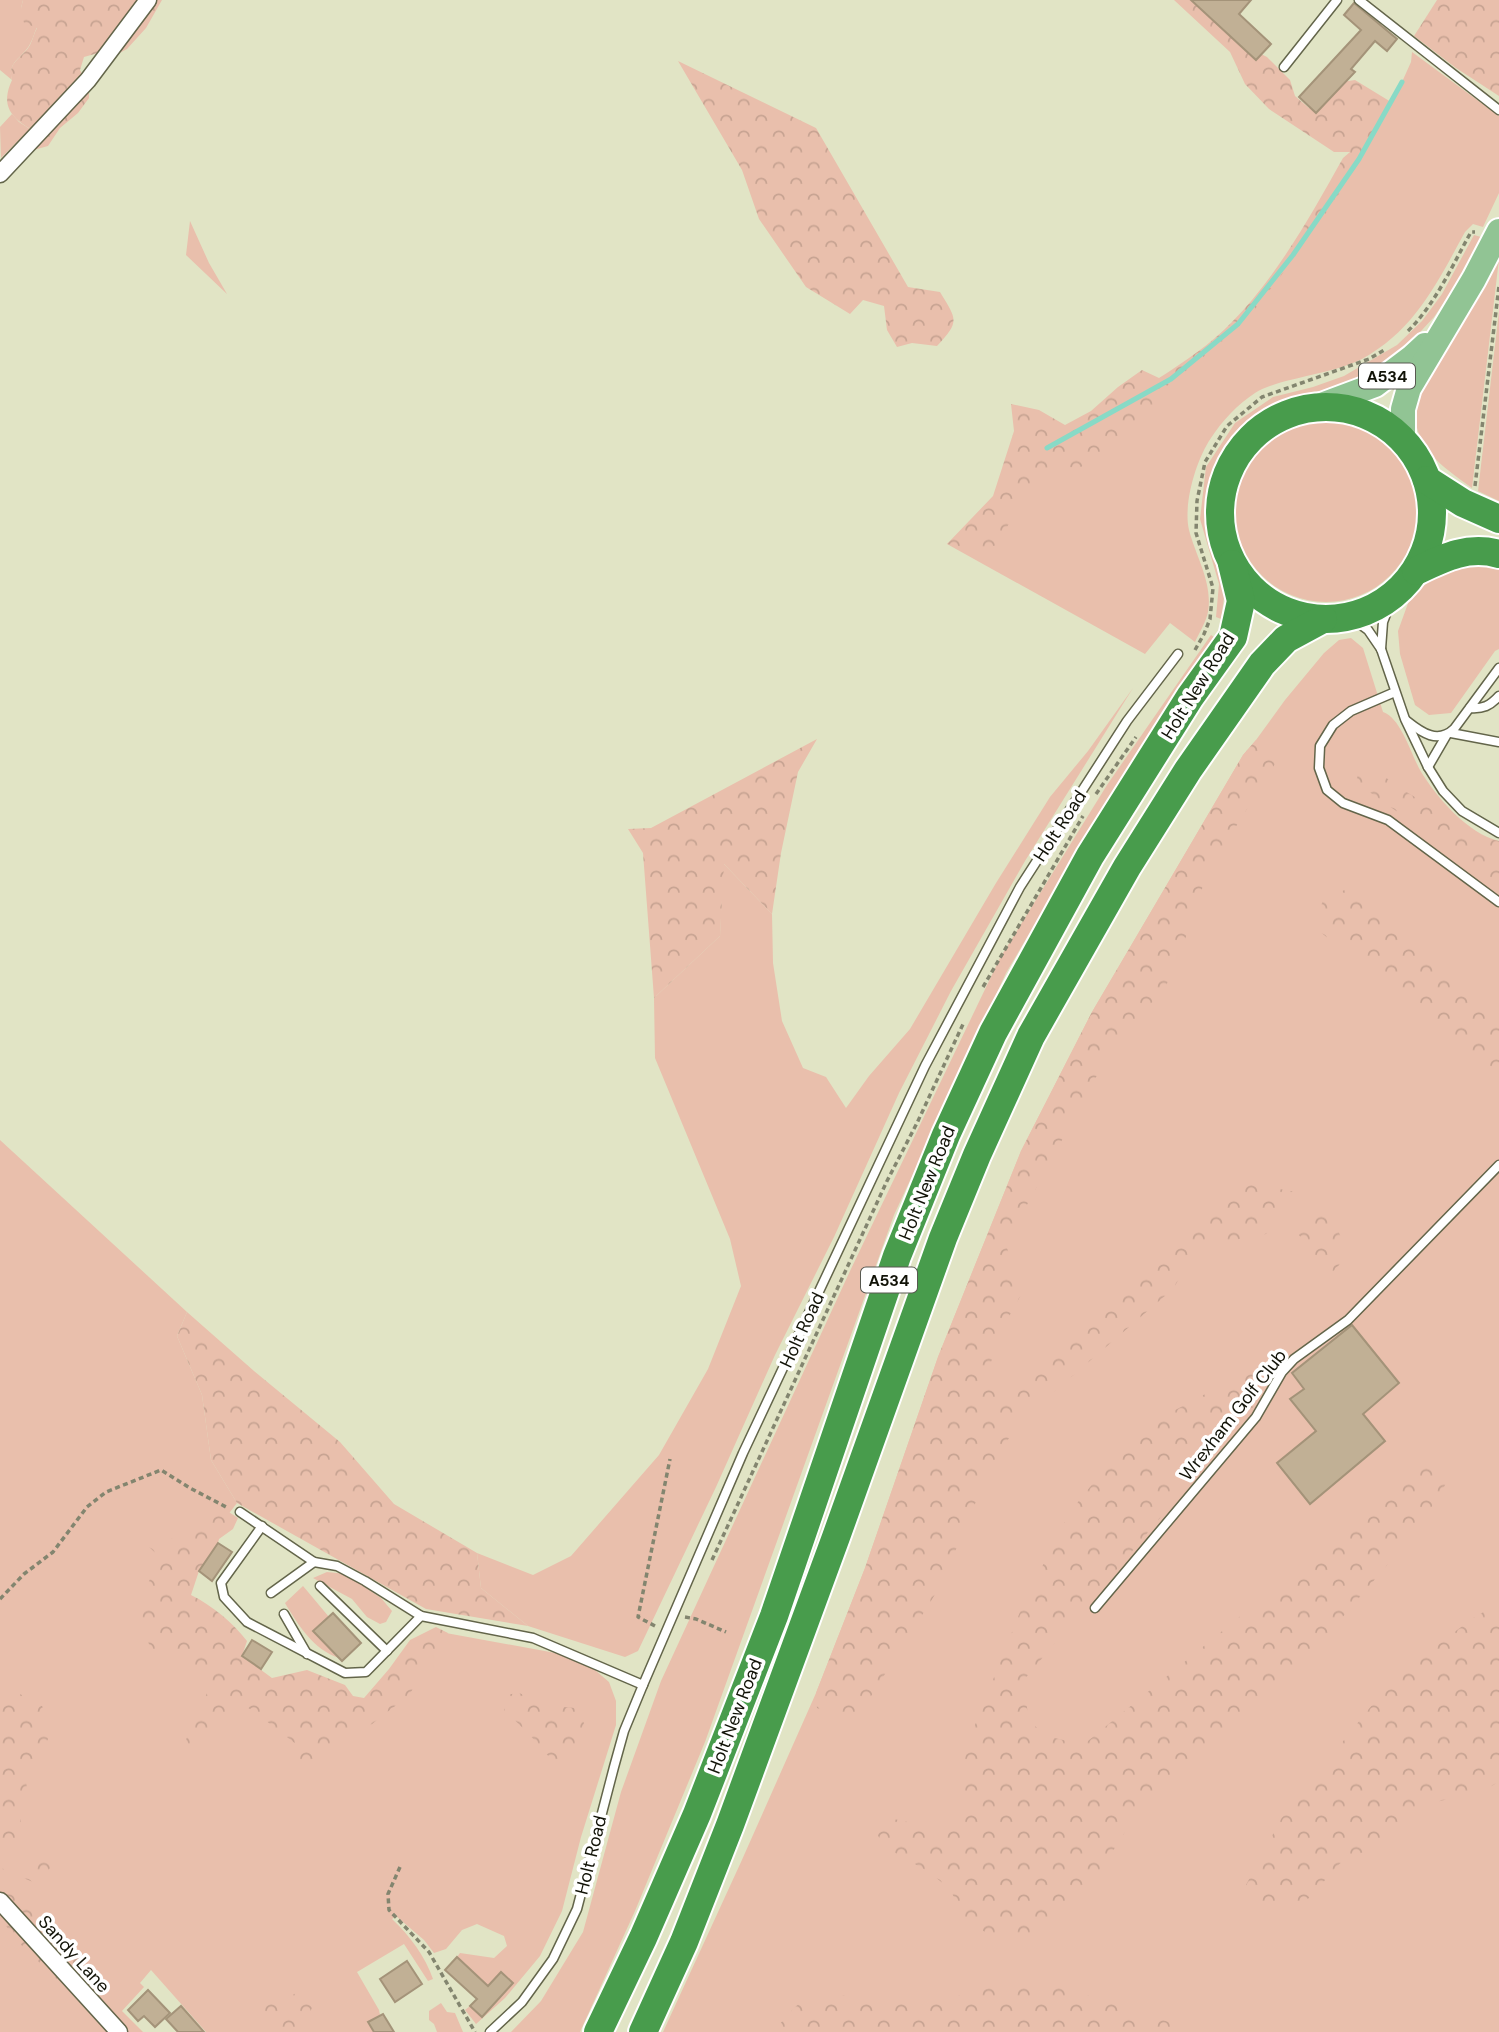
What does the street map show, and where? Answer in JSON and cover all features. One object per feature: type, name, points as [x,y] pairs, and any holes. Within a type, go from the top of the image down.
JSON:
[{"type":"highway","points":[[1316,407],[1340,407],[1364,413],[1385,424],[1404,439],[1418,458],[1432,503],[1432,526],[1426,550],[1416,571],[1393,596],[1372,609],[1336,618],[1295,615],[1270,604],[1248,586],[1232,564],[1222,536],[1220,506],[1226,476],[1240,450],[1261,429],[1287,414],[1316,407]]},
{"type":"highway","points":[[1427,480],[1473,508],[1499,519]]},
{"type":"highway","points":[[1416,571],[1443,558],[1469,550],[1499,554]]},
{"type":"highway","name":"Holt New Road","points":[[598,2032],[643,1938],[697,1814],[774,1616],[897,1256],[946,1135],[993,1033],[1090,856],[1190,697],[1233,637],[1241,601],[1232,564]]},
{"type":"highway","name":"Holt New Road","points":[[643,2032],[684,1942],[730,1825],[943,1238],[1031,1036],[1127,867],[1188,770],[1262,664],[1286,639],[1336,618]]},
{"type":"main road","name":"A534","points":[[1404,439],[1403,409],[1409,388],[1474,279],[1499,231]]},
{"type":"main road","name":"A534","points":[[1316,407],[1375,385],[1412,357],[1446,324]]},
{"type":"street","points":[[0,174],[89,80],[148,0]]},
{"type":"street","name":"Sandy Lane","points":[[0,1901],[119,2032]]},
{"type":"lane","points":[[1284,67],[1337,0]]},
{"type":"lane","points":[[1359,0],[1499,110]]},
{"type":"lane","points":[[1381,649],[1383,622],[1393,596]]},
{"type":"lane","points":[[1336,618],[1368,630],[1381,649],[1405,719],[1443,791],[1462,811],[1499,833]]},
{"type":"lane","name":"Holt Road","points":[[490,2032],[522,2002],[553,1959],[577,1909],[624,1731],[642,1685],[743,1453],[925,1066],[1020,887],[1127,721],[1178,654]]},
{"type":"lane","points":[[1428,767],[1448,734],[1499,668]]},
{"type":"lane","points":[[1395,692],[1351,711],[1333,725],[1320,746],[1319,768],[1326,790],[1343,803],[1388,820],[1499,902]]},
{"type":"lane","points":[[1470,708],[1483,709],[1499,696]]},
{"type":"lane","points":[[1405,719],[1426,734],[1437,737],[1448,734],[1499,742]]},
{"type":"lane","name":"Wrexham Golf Club","points":[[1094,1608],[1256,1417],[1282,1372],[1294,1359],[1348,1320],[1499,1165]]},
{"type":"lane","points":[[240,1512],[314,1562],[337,1566],[421,1616],[533,1638],[642,1685]]},
{"type":"lane","points":[[262,1526],[221,1583],[224,1597],[247,1622],[345,1673],[366,1672],[421,1616]]},
{"type":"lane","points":[[271,1593],[314,1562]]},
{"type":"lane","points":[[320,1586],[387,1651]]},
{"type":"lane","points":[[284,1614],[307,1654]]},
{"type":"path","points":[[1473,508],[1499,286]]},
{"type":"path","points":[[1090,803],[1143,727]]},
{"type":"path","points":[[978,996],[1084,814]]},
{"type":"path","points":[[708,1570],[881,1194],[965,1019]]},
{"type":"path","points":[[670,1459],[638,1617],[678,1637],[690,1607]]},
{"type":"path","points":[[0,1599],[24,1574],[53,1552],[87,1507],[106,1492],[161,1470],[225,1507],[240,1512]]},
{"type":"path","points":[[673,1614],[696,1619],[726,1633]]},
{"type":"path","points":[[400,1867],[388,1894],[389,1910],[429,1952],[475,2032]]},
{"type":"green space","points":[[0,0],[23,0],[21,8],[37,27],[27,49],[13,64],[12,80],[0,70]]},
{"type":"green space","points":[[23,0],[162,0],[146,28],[127,49],[114,56],[98,53],[84,57],[80,70],[89,88],[89,98],[78,113],[60,128],[48,146],[30,151],[34,131],[14,116],[7,97],[13,64],[27,50],[37,28],[24,23],[21,8]]},
{"type":"green space","points":[[1174,0],[1209,0],[1249,48],[1267,57],[1290,80],[1295,96],[1309,108],[1335,83],[1355,80],[1391,102],[1367,145],[1362,160],[1300,251],[1241,327],[1163,389],[1163,397],[1115,441],[1081,467],[1040,468],[997,545],[980,550],[947,544],[993,496],[1014,431],[1011,404],[1039,410],[1065,425],[1091,411],[1142,370],[1159,378],[1197,352],[1232,322],[1264,285],[1306,223],[1343,158],[1350,152],[1334,152],[1269,109],[1245,84],[1230,52]]},
{"type":"green space","points":[[1437,0],[1499,0],[1499,96],[1414,36]]},
{"type":"green space","points":[[1412,52],[1499,116],[1499,193],[1483,227],[1473,224],[1465,232],[1423,304],[1397,334],[1356,362],[1275,384],[1255,393],[1231,413],[1211,438],[1196,470],[1189,495],[1189,530],[1206,580],[1209,601],[1207,616],[1195,642],[1170,623],[1145,654],[947,544],[1000,502],[1047,448],[1171,379],[1238,324],[1359,159],[1402,82],[1411,62]]},
{"type":"green space","points":[[678,61],[816,128],[908,287],[940,292],[950,309],[953,325],[937,346],[912,343],[897,347],[887,330],[884,306],[863,300],[850,314],[806,287],[759,219],[742,170]]},
{"type":"green space","points":[[12,114],[30,129],[1,158],[0,127]]},
{"type":"green space","points":[[190,221],[209,263],[227,294],[186,255]]},
{"type":"green space","points":[[1474,235],[1481,237],[1457,283],[1434,317],[1410,343],[1374,370],[1339,387],[1276,404],[1240,429],[1215,467],[1209,498],[1210,532],[1221,565],[1225,591],[1221,619],[1216,617],[1219,584],[1200,519],[1206,467],[1235,423],[1273,397],[1344,376],[1397,345],[1422,321],[1442,294]]},
{"type":"green space","points":[[1499,249],[1472,488],[1447,470],[1428,451],[1417,428],[1415,398]]},
{"type":"green space","points":[[1499,311],[1499,501],[1478,491]]},
{"type":"green space","points":[[1326,420],[1361,427],[1390,447],[1410,476],[1417,511],[1410,546],[1390,575],[1361,595],[1326,602],[1291,595],[1262,575],[1242,546],[1235,511],[1242,476],[1262,447],[1291,427]]},
{"type":"green space","points":[[1483,563],[1499,567],[1499,649],[1451,713],[1429,715],[1415,705],[1400,654],[1398,631],[1411,595],[1444,571]]},
{"type":"green space","points":[[1211,635],[1214,637],[1129,765],[1006,973],[894,1215],[705,1742],[635,1911],[580,2032],[511,2032],[541,2001],[583,1932],[621,1792],[661,1681],[850,1271],[1000,958],[1107,785]]},
{"type":"green space","points":[[1351,638],[1363,648],[1383,712],[1395,721],[1427,781],[1465,823],[1499,841],[1499,2032],[663,2032],[816,1693],[865,1568],[938,1357],[1021,1151],[1092,1012],[1243,755],[1324,653],[1339,640]]},
{"type":"green space","points":[[1133,688],[1025,861],[951,991],[899,1093],[834,1237],[775,1355],[638,1651],[625,1657],[528,1626],[481,1588],[477,1553],[533,1575],[571,1556],[659,1455],[708,1369],[741,1286],[730,1239],[655,1058],[654,998],[720,936],[723,863],[772,914],[773,963],[782,1021],[803,1068],[826,1077],[846,1108],[869,1076],[910,1029],[1050,797],[1088,751]]},
{"type":"green space","points":[[817,739],[798,772],[781,853],[772,914],[724,864],[720,936],[654,998],[643,853],[628,829],[651,828]]},
{"type":"green space","points":[[1256,740],[1271,747],[1278,759],[1207,873],[1191,924],[1164,991],[1142,1012],[1108,1055],[1022,1214],[1007,1248],[1022,1293],[1002,1329],[990,1365],[1008,1395],[1247,1183],[1296,1192],[1266,1234],[1198,1247],[1173,1289],[1018,1423],[988,1473],[941,1585],[863,1709],[846,1718],[817,1708],[816,1693],[865,1568],[938,1357],[1021,1151],[1092,1012],[1243,755]]},
{"type":"green space","points":[[1372,768],[1480,837],[1499,841],[1499,887],[1441,841],[1356,782],[1359,770]]},
{"type":"green space","points":[[1351,887],[1499,1022],[1499,1074],[1314,927],[1323,900]]},
{"type":"green space","points":[[0,1140],[187,1312],[177,1336],[202,1395],[211,1460],[237,1503],[148,1619],[313,1753],[435,1631],[561,1654],[595,1670],[609,1682],[616,1701],[616,1725],[581,1837],[562,1911],[540,1956],[505,1998],[476,2024],[465,2010],[470,2006],[482,2017],[513,1983],[501,1972],[488,1986],[457,1957],[460,1953],[494,1958],[507,1946],[504,1936],[477,1924],[462,1930],[446,1949],[434,1953],[424,1940],[396,1916],[392,1919],[416,1947],[433,1979],[428,1981],[404,1944],[357,1972],[379,2010],[380,2015],[368,2022],[374,2032],[206,2032],[151,1970],[140,1983],[144,1987],[122,2011],[143,2032],[128,2032],[0,1888]]},
{"type":"green space","points":[[1323,1193],[1348,1255],[1331,1274],[1294,1229]]},
{"type":"green space","points":[[187,1312],[340,1442],[394,1504],[477,1553],[481,1588],[528,1626],[426,1609],[237,1503],[211,1460],[202,1395],[177,1336]]},
{"type":"green space","points":[[1275,1363],[1254,1406],[1023,1681],[1029,1721],[1047,1736],[1083,1745],[1420,1469],[1434,1462],[1446,1472],[1447,1482],[1418,1529],[1322,1641],[1128,1827],[1096,1878],[1061,1917],[1021,1942],[989,1935],[963,1916],[950,1889],[929,1872],[883,1846],[874,1827],[883,1817],[956,1831],[964,1821],[960,1793],[967,1745],[1024,1602],[1070,1512],[1102,1472],[1151,1423],[1237,1377]]},
{"type":"green space","points":[[215,1503],[238,1518],[233,1529],[219,1539],[199,1571],[191,1595],[214,1609],[235,1627],[247,1641],[242,1656],[272,1678],[307,1670],[345,1685],[353,1696],[364,1698],[410,1640],[436,1627],[448,1633],[440,1651],[408,1696],[372,1724],[336,1739],[315,1758],[297,1769],[301,1748],[252,1710],[236,1702],[190,1749],[184,1744],[208,1691],[199,1673],[168,1654],[151,1649],[146,1636],[142,1613],[145,1592],[162,1559],[148,1546],[153,1538],[177,1538],[186,1526]]},
{"type":"green space","points":[[327,1572],[346,1574],[381,1598],[392,1611],[386,1622],[380,1624],[367,1617],[352,1599],[313,1578]]},
{"type":"green space","points":[[303,1586],[329,1617],[314,1631],[339,1658],[314,1643],[285,1603]]},
{"type":"green space","points":[[1499,1603],[1499,1781],[1481,1791],[1428,1804],[1412,1811],[1385,1841],[1346,1859],[1300,1904],[1263,1908],[1248,1903],[1246,1885],[1281,1819],[1380,1695],[1407,1668],[1473,1618]]},
{"type":"green space","points":[[2,1690],[15,1690],[42,1706],[50,1721],[48,1739],[40,1755],[24,1764],[28,1797],[17,1807],[21,1829],[19,1839],[12,1850],[0,1841]]},
{"type":"green space","points":[[519,1693],[552,1706],[575,1708],[584,1723],[579,1762],[558,1767],[504,1710],[504,1695]]},
{"type":"green space","points":[[51,1856],[56,1858],[41,1878],[33,1882],[21,1877],[19,1867]]},
{"type":"green space","points":[[0,1866],[18,1882],[25,1901],[50,1922],[76,1952],[97,1985],[99,2001],[87,2008],[15,1939],[0,1917]]},
{"type":"green space","points":[[0,1915],[109,2032],[0,2032]]},
{"type":"green space","points":[[1030,1979],[1172,2023],[1178,2032],[775,2032],[800,2002],[808,1998],[837,1995],[906,2001],[934,2000]]},
{"type":"green space","points":[[308,1992],[315,2001],[301,2024],[291,2030],[276,2032],[265,2020],[261,2005],[266,1998],[284,2000],[296,1993]]},
{"type":"green space","points":[[441,2003],[447,2012],[455,2013],[463,2032],[437,2032],[429,2020],[429,2011]]},
{"type":"building","points":[[1191,0],[1251,0],[1239,14],[1271,44],[1256,60]]},
{"type":"building","points":[[1354,3],[1397,39],[1387,51],[1375,41],[1351,69],[1355,72],[1316,113],[1299,97],[1361,30],[1344,15]]},
{"type":"building","points":[[1352,1325],[1399,1383],[1363,1414],[1385,1441],[1310,1504],[1277,1463],[1316,1431],[1290,1399],[1304,1389],[1292,1373]]},
{"type":"building","points":[[218,1543],[232,1552],[212,1581],[199,1571]]},
{"type":"building","points":[[333,1613],[361,1643],[342,1661],[313,1631]]},
{"type":"building","points":[[252,1640],[272,1652],[261,1669],[242,1656]]},
{"type":"building","points":[[457,1957],[488,1986],[501,1972],[513,1983],[482,2017],[470,2006],[477,1999],[445,1970]]},
{"type":"building","points":[[407,1961],[422,1984],[395,2002],[380,1979]]},
{"type":"building","points":[[148,1990],[170,2013],[155,2027],[144,2016],[138,2021],[128,2010]]},
{"type":"building","points":[[181,2006],[204,2032],[178,2032],[166,2019]]},
{"type":"building","points":[[383,2014],[394,2032],[374,2032],[368,2022]]},
{"type":"waterway","points":[[1047,448],[1171,379],[1238,324],[1293,255],[1359,159],[1402,82]]}]
